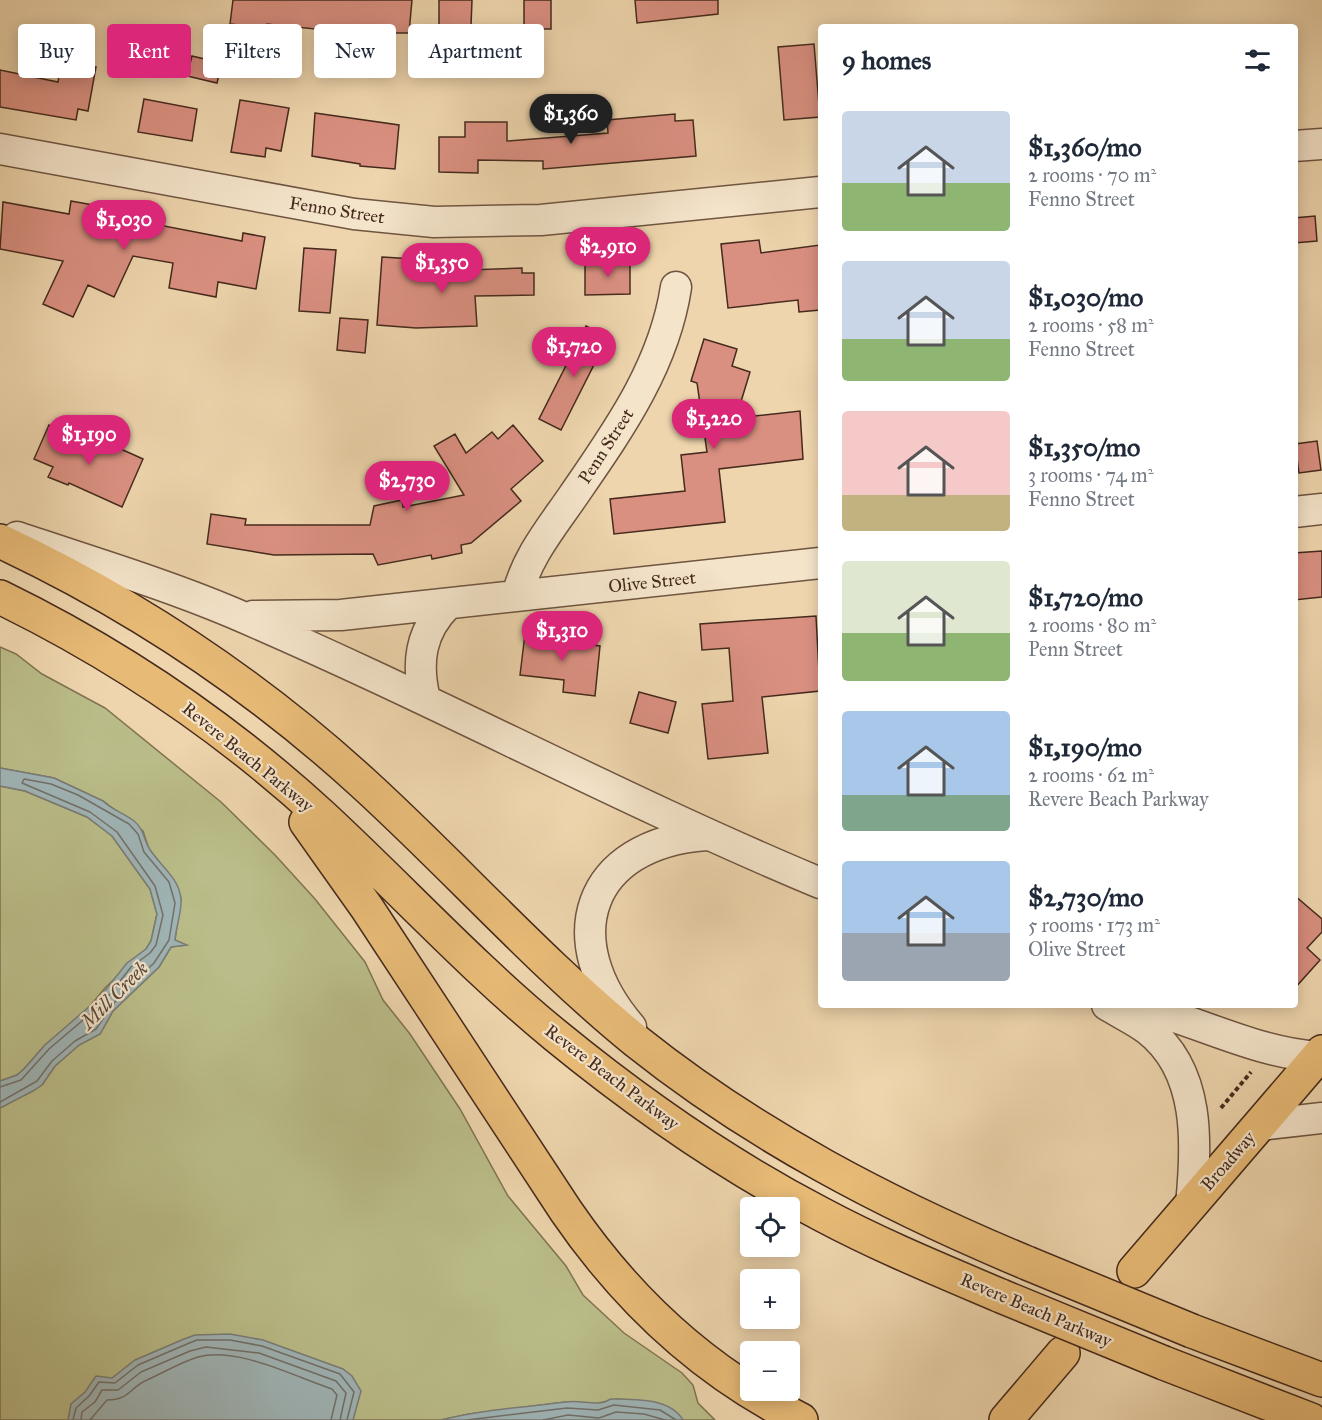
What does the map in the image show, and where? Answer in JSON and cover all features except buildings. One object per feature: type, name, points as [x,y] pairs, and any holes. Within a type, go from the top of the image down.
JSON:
[{"type":"main road","points":[[0,541],[73,577],[154,625],[220,668],[291,722],[363,783],[567,982],[657,1056],[753,1124],[842,1176],[918,1215],[1192,1331],[1322,1380]]},
{"type":"main road","name":"Revere Beach Parkway","points":[[1,597],[130,669],[190,709],[247,752],[326,820],[497,986],[630,1094],[733,1165],[819,1213],[901,1253],[1164,1363],[1311,1420]]},
{"type":"main road","points":[[247,752],[295,809],[353,887],[566,1211],[602,1260],[643,1306],[690,1350],[743,1387],[801,1420]]},
{"type":"main road","name":"Broadway","points":[[1134,1270],[1320,1055]]},
{"type":"main road","points":[[1016,1415],[1063,1353]]},
{"type":"street","points":[[1298,146],[1322,144]]},
{"type":"street","name":"Fenno Street","points":[[0,149],[354,214],[434,222],[541,220],[818,192]]},
{"type":"street","name":"Penn Street","points":[[517,596],[527,567],[538,547],[612,439],[645,383],[666,331],[676,287]]},
{"type":"street","points":[[1298,512],[1322,509]]},
{"type":"street","points":[[0,531],[230,612],[425,699],[706,835],[818,882]]},
{"type":"street","name":"Olive Street","points":[[230,612],[270,617],[341,615],[818,563]]},
{"type":"street","points":[[425,699],[420,677],[422,647],[432,623],[448,604]]},
{"type":"street","points":[[657,1056],[618,1010],[597,976],[590,949],[592,913],[606,881],[632,855],[668,840],[706,835]]},
{"type":"street","points":[[1112,1008],[1147,1029],[1157,1038],[1173,1059],[1184,1079],[1190,1102],[1194,1138],[1191,1205]]},
{"type":"street","points":[[1146,1008],[1259,1048],[1320,1055]]},
{"type":"street","points":[[1259,1125],[1322,1118]]},
{"type":"path","points":[[1215,1114],[1258,1064]]},
{"type":"green space","points":[[0,647],[16,654],[42,674],[105,708],[221,802],[275,855],[315,899],[365,962],[383,1000],[410,1034],[460,1109],[508,1196],[566,1266],[583,1295],[624,1333],[682,1373],[693,1385],[698,1403],[715,1420],[683,1420],[662,1404],[618,1399],[597,1404],[566,1402],[469,1414],[441,1420],[0,1420],[0,1108],[42,1085],[55,1066],[79,1045],[100,1034],[113,1011],[159,967],[171,947],[185,945],[175,940],[181,898],[149,849],[143,831],[103,801],[54,778],[0,768]]},
{"type":"green space","points":[[0,786],[25,791],[87,817],[112,836],[150,889],[157,914],[151,941],[146,949],[105,988],[85,1012],[45,1045],[24,1069],[17,1075],[0,1081]]},
{"type":"water","name":"Mill Creek","points":[[0,768],[54,778],[103,801],[137,824],[153,854],[177,884],[181,909],[175,940],[187,945],[171,947],[159,967],[113,1011],[100,1034],[79,1045],[55,1066],[42,1085],[0,1108],[0,1081],[17,1075],[24,1069],[45,1045],[99,998],[127,963],[146,949],[151,941],[157,914],[150,889],[112,836],[87,817],[25,791],[0,786]]},
{"type":"water","points":[[230,1334],[263,1340],[343,1369],[352,1376],[361,1391],[353,1420],[68,1420],[71,1404],[85,1392],[96,1376],[112,1378],[135,1360],[195,1335]]},
{"type":"water","points":[[611,1399],[651,1401],[670,1407],[683,1420],[441,1420],[503,1409],[572,1401],[600,1403]]}]
